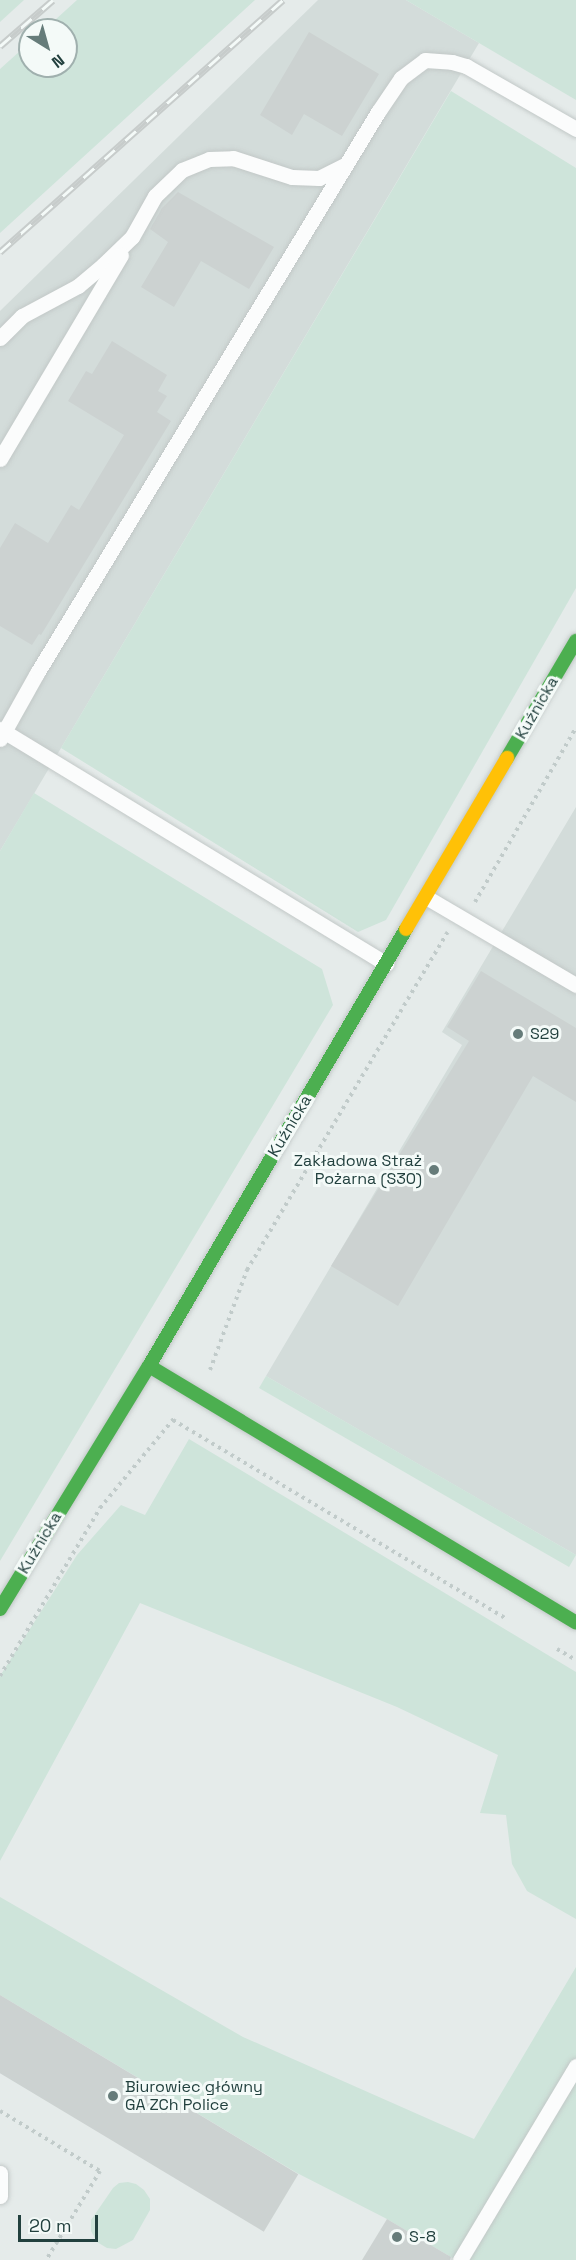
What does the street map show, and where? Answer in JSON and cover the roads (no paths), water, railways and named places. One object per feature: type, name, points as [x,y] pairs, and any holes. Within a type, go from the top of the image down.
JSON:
[{"type":"street","name":"Kuźnicka","points":[[0,1610],[148,1366],[576,641]]},
{"type":"street","points":[[148,1366],[576,1623]]},
{"type":"lane","points":[[386,964],[1,733],[345,165],[401,78],[425,60],[466,66],[576,129]]},
{"type":"lane","points":[[0,459],[155,196],[182,170],[209,159],[233,158],[292,177],[319,178],[345,165]]},
{"type":"lane","points":[[0,338],[22,316],[78,286],[132,237]]},
{"type":"lane","points":[[426,897],[576,985]]},
{"type":"lane","points":[[460,2260],[576,2066]]},
{"type":"lane","points":[[0,2173],[0,2196]]},
{"type":"railway","points":[[0,46],[53,0]]},
{"type":"railway","points":[[0,252],[283,0]]},
{"type":"place","name":"S29","points":[[518,1034]]},
{"type":"place","name":"Zakładowa Straż Pożarna (S30)","points":[[434,1170]]},
{"type":"place","name":"Biurowiec główny GA ZCh Police","points":[[113,2096]]},
{"type":"place","name":"S-8","points":[[397,2237]]}]
